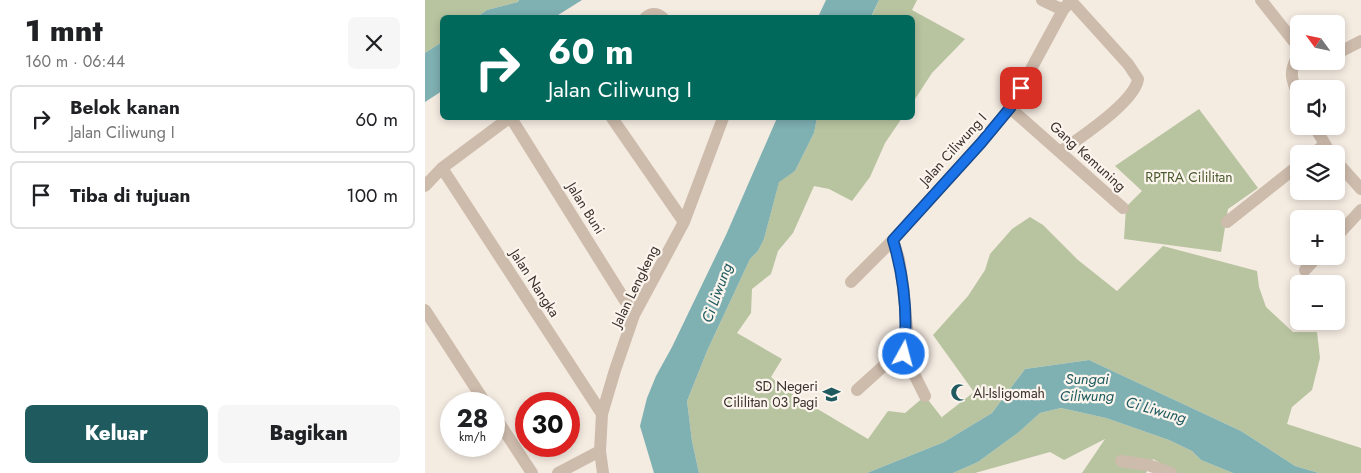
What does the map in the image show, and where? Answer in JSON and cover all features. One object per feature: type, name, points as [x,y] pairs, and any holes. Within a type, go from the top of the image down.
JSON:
[{"type":"street","points":[[1042,0],[1069,4],[1128,64],[1137,79],[1135,89],[1129,98],[1091,130],[1060,152]]},
{"type":"street","points":[[1261,0],[1290,37]]},
{"type":"street","name":"Jalan Ciliwung I","points":[[851,282],[893,240],[981,143],[1010,108],[1069,4]]},
{"type":"street","points":[[1345,49],[1361,41]]},
{"type":"street","name":"Gang Kemuning","points":[[1010,108],[1123,208]]},
{"type":"street","points":[[425,186],[442,168],[507,120]]},
{"type":"street","name":"Jalan Buni","points":[[511,120],[634,315]]},
{"type":"street","points":[[613,120],[684,222]]},
{"type":"street","name":"Jalan Lengkeng","points":[[603,473],[600,451],[602,414],[634,315],[684,222],[722,120]]},
{"type":"street","name":"Jalan Nangka","points":[[442,168],[602,414]]},
{"type":"street","points":[[1345,171],[1361,189]]},
{"type":"street","points":[[1227,222],[1290,172]]},
{"type":"street","points":[[1345,227],[1361,210]]},
{"type":"street","points":[[893,240],[899,259],[903,286],[907,328],[904,354],[925,396]]},
{"type":"street","points":[[1305,270],[1310,265]]},
{"type":"street","points":[[425,310],[478,392]]},
{"type":"street","points":[[857,390],[888,362],[904,354]]},
{"type":"street","points":[[505,432],[532,473]]},
{"type":"street","points":[[558,473],[600,451]]},
{"type":"street","points":[[1121,461],[1148,465],[1171,473]]},
{"type":"green space","points":[[425,0],[519,0],[518,2],[487,10],[480,15],[440,15],[440,43],[425,53]]},
{"type":"green space","points":[[879,0],[917,0],[912,10],[965,39],[932,73],[915,99],[915,15],[872,15]]},
{"type":"green space","name":"RPTRA Cililitan","points":[[1199,109],[1258,188],[1228,209],[1221,252],[1124,239],[1126,207],[1142,191],[1115,166]]},
{"type":"green space","points":[[817,120],[901,120],[885,143],[870,177],[852,201],[829,189],[814,186],[793,233],[778,251],[771,274],[752,289],[751,313],[737,333],[782,359],[771,377],[784,389],[868,439],[888,411],[905,413],[925,396],[943,419],[942,417],[974,392],[933,335],[968,296],[985,270],[990,254],[1012,229],[1030,217],[1043,225],[1078,260],[1117,291],[1163,246],[1257,271],[1259,287],[1266,307],[1293,332],[1317,332],[1320,358],[1312,390],[1292,407],[1287,424],[1361,448],[1361,473],[1319,473],[1295,466],[1241,431],[1089,360],[1025,369],[992,413],[944,442],[867,473],[699,473],[692,441],[687,401],[707,351],[750,259],[758,251],[764,239],[779,181],[795,171],[814,133]]},
{"type":"green space","points":[[1061,408],[1106,418],[1169,440],[1192,451],[1201,460],[1233,473],[1176,473],[1153,459],[1146,473],[1082,473],[1105,439],[1064,460],[1050,452],[975,473],[953,473],[978,462],[1019,432],[1040,413]]},
{"type":"water","points":[[519,0],[582,0],[558,15],[480,15],[487,10],[518,2]]},
{"type":"water","points":[[826,0],[879,0],[872,15],[819,15]]},
{"type":"water","points":[[440,43],[440,92],[425,102],[425,53]]},
{"type":"water","name":"Ci Liwung","points":[[776,120],[817,120],[814,133],[795,171],[779,182],[764,239],[758,251],[750,259],[707,351],[687,401],[692,441],[699,473],[654,473],[640,426],[647,398],[726,235]]},
{"type":"water","name":"Sungai Ciliwung","points":[[1089,360],[1241,431],[1295,466],[1319,473],[1233,473],[1201,460],[1192,451],[1169,440],[1106,418],[1061,408],[1040,413],[1019,432],[978,462],[953,473],[867,473],[944,442],[992,413],[1025,369]]},
{"type":"place","name":"Al-Isligomah","points":[[959,393]]},
{"type":"place","name":"SD Negeri Cililitan 03 Pagi","points":[[832,394]]},
{"type":"route","points":[[904,354],[907,328],[903,286],[899,259],[893,240],[981,143],[1010,108],[1021,88]]}]
